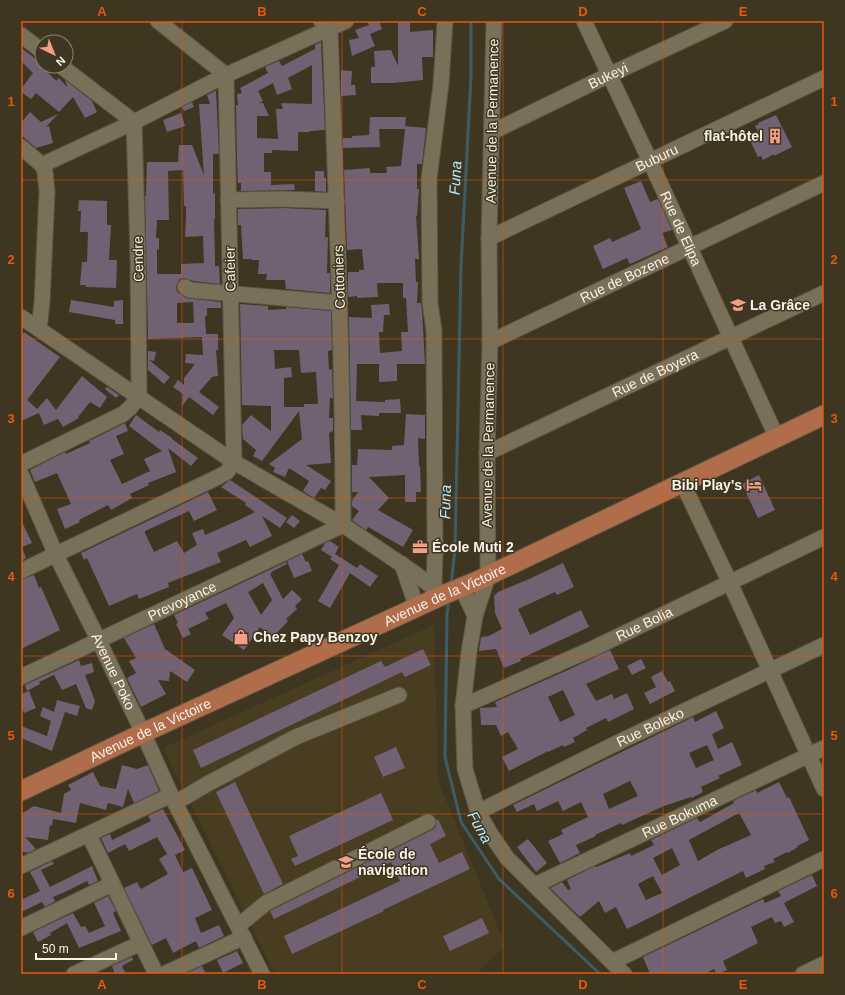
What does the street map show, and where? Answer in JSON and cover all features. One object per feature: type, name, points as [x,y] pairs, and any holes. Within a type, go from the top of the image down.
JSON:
[{"type":"main road","name":"Avenue de la Victoire","points":[[21,791],[143,733],[417,608],[448,591],[488,576],[824,415]]},
{"type":"street","points":[[158,21],[226,75]]},
{"type":"street","points":[[42,165],[134,122],[325,25],[346,21]]},
{"type":"street","points":[[445,21],[441,84],[430,179],[430,302],[434,339],[435,554],[448,591]]},
{"type":"street","name":"Avenue de la Permanence","points":[[494,21],[489,238],[490,342],[487,453],[488,576],[475,616],[469,652],[463,706],[465,769],[478,812],[490,834],[507,858],[624,974]]},
{"type":"street","name":"Rue de Elipa","points":[[584,21],[777,438]]},
{"type":"street","name":"Bukeyi","points":[[492,132],[725,21]]},
{"type":"street","name":"Cottoniers","points":[[325,25],[337,201],[343,406],[343,525]]},
{"type":"street","points":[[21,35],[34,45]]},
{"type":"street","points":[[71,74],[134,122]]},
{"type":"street","name":"Cafeier","points":[[226,75],[234,462]]},
{"type":"street","name":"Buburu","points":[[489,238],[824,78]]},
{"type":"street","name":"Cendre","points":[[134,122],[138,251],[139,396]]},
{"type":"street","points":[[21,147],[42,165],[45,172],[47,192],[42,303],[39,329]]},
{"type":"street","name":"Rue de Bozene","points":[[490,342],[824,183]]},
{"type":"street","points":[[228,200],[283,199],[337,201]]},
{"type":"street","points":[[185,287],[190,290],[230,292],[340,303]]},
{"type":"street","name":"Rue de Boyera","points":[[487,453],[824,293]]},
{"type":"street","points":[[21,317],[234,462],[343,525],[402,564],[448,591],[475,616]]},
{"type":"street","points":[[21,464],[123,414],[130,408],[139,396]]},
{"type":"street","points":[[21,571],[216,478],[227,472],[234,462]]},
{"type":"street","name":"Avenue Poko","points":[[21,474],[56,555],[99,641],[173,799],[262,974]]},
{"type":"street","points":[[682,482],[824,789]]},
{"type":"street","name":"Prevoyance","points":[[21,677],[343,525]]},
{"type":"street","name":"Rue Bolia","points":[[463,706],[594,648],[824,537]]},
{"type":"street","points":[[402,564],[417,608]]},
{"type":"street","name":"Rue Boleko","points":[[478,812],[824,645]]},
{"type":"street","points":[[21,866],[209,783],[296,737],[399,695]]},
{"type":"street","name":"Rue Bokuma","points":[[534,885],[824,748]]},
{"type":"street","points":[[164,974],[241,932],[266,903],[428,822]]},
{"type":"street","points":[[89,835],[156,974]]},
{"type":"street","points":[[612,962],[824,859]]},
{"type":"street","points":[[21,928],[112,884]]},
{"type":"street","points":[[74,974],[141,942]]},
{"type":"street","points":[[802,974],[824,964]]},
{"type":"shaded area","name":"École de navigation","points":[[434,625],[438,780],[505,945],[476,974],[275,974],[163,748]]},
{"type":"building","points":[[367,21],[379,21],[382,29],[370,34],[375,46],[352,56],[349,40],[359,38],[355,30],[369,25]]},
{"type":"building","points":[[398,21],[410,21],[410,32],[433,30],[433,57],[422,57],[423,80],[393,83],[371,83],[371,67],[375,67],[374,51],[391,50],[398,66]]},
{"type":"building","points":[[321,42],[325,130],[298,132],[298,151],[272,150],[272,153],[264,153],[264,172],[271,172],[271,185],[294,184],[295,190],[241,191],[241,183],[238,183],[236,105],[238,105],[237,94],[242,93],[240,88],[268,73],[265,67],[279,61],[282,66],[315,49],[315,45]],"holes":[[[312,65],[312,104],[281,103],[283,109],[276,109],[278,139],[257,138],[257,116],[269,116],[263,103],[259,103],[263,101],[258,91],[273,83],[277,95],[292,89],[288,78]]]},
{"type":"building","points":[[21,48],[34,58],[34,74],[49,74],[56,81],[59,78],[67,87],[65,80],[92,101],[97,112],[85,118],[73,97],[59,112],[36,93],[31,99],[21,92],[21,89],[33,73],[21,61]]},
{"type":"building","points":[[341,70],[352,71],[351,85],[355,85],[356,95],[341,96]]},
{"type":"building","points":[[217,90],[219,154],[213,154],[213,194],[215,193],[215,266],[219,266],[220,284],[193,281],[185,278],[180,279],[176,287],[177,292],[186,298],[221,302],[221,308],[207,308],[207,316],[205,316],[206,334],[218,334],[218,350],[216,350],[218,376],[212,377],[199,392],[219,407],[213,415],[189,397],[182,406],[183,394],[173,387],[178,380],[184,385],[184,378],[195,364],[185,363],[186,354],[203,355],[202,337],[148,339],[145,196],[147,162],[178,162],[179,145],[192,145],[204,175],[199,104],[210,104],[207,95]],"holes":[[[183,170],[184,206],[186,206],[185,237],[203,236],[204,263],[181,264],[181,274],[157,274],[157,249],[159,250],[159,238],[156,238],[157,220],[169,220],[168,171]],[[193,302],[194,323],[177,323],[177,303]]]},
{"type":"building","points":[[192,102],[194,107],[184,111],[182,107]]},
{"type":"building","points":[[30,112],[41,122],[58,114],[46,127],[49,126],[53,143],[36,148],[21,135],[21,123]]},
{"type":"building","points":[[181,113],[185,126],[167,132],[163,120]]},
{"type":"building","name":"flat-hôtel","points":[[776,115],[792,147],[763,160],[761,156],[758,157],[749,138],[759,133],[755,126],[759,124],[758,123]]},
{"type":"building","points":[[370,117],[406,117],[405,126],[426,128],[422,164],[417,164],[417,189],[419,189],[416,216],[419,259],[415,259],[416,282],[418,282],[417,303],[421,303],[422,310],[425,364],[397,364],[397,381],[379,382],[379,364],[357,364],[356,401],[385,402],[385,400],[400,399],[401,413],[379,413],[379,416],[361,415],[362,430],[351,430],[349,317],[372,318],[371,305],[389,304],[390,315],[384,315],[383,332],[379,332],[380,353],[402,351],[401,332],[408,332],[406,298],[403,298],[403,283],[377,283],[378,297],[348,297],[348,272],[359,272],[359,270],[364,270],[362,249],[347,250],[344,170],[370,168],[370,173],[387,173],[386,167],[401,166],[405,129],[379,129],[380,147],[343,148],[343,138],[369,135]]},
{"type":"building","points":[[315,171],[324,171],[324,178],[326,178],[326,192],[315,191]]},
{"type":"building","points":[[641,181],[650,202],[658,199],[672,230],[662,233],[668,247],[630,264],[627,258],[603,269],[593,246],[610,238],[612,242],[641,229],[624,188]]},
{"type":"building","points":[[79,200],[107,201],[107,225],[111,225],[109,260],[117,260],[116,288],[86,287],[86,285],[80,285],[82,262],[87,262],[88,232],[80,232],[81,211],[78,211]]},
{"type":"building","points":[[283,208],[326,210],[325,238],[328,237],[327,273],[330,273],[330,293],[286,289],[285,280],[266,280],[267,274],[258,274],[259,260],[243,259],[241,225],[238,225],[238,209]]},
{"type":"building","points":[[71,300],[114,307],[114,301],[123,300],[123,324],[115,324],[115,320],[69,312]]},
{"type":"building","points":[[240,304],[268,306],[268,310],[286,309],[286,307],[331,311],[332,350],[328,351],[329,370],[332,369],[333,398],[330,398],[329,418],[333,418],[333,431],[329,433],[331,463],[306,465],[331,481],[325,490],[321,488],[314,498],[303,491],[309,481],[289,468],[285,477],[273,472],[275,468],[269,464],[302,439],[299,411],[262,461],[253,456],[256,450],[243,439],[242,425],[251,415],[271,431],[271,406],[242,405]],"holes":[[[274,350],[299,350],[301,373],[316,372],[318,404],[304,404],[304,407],[284,407],[284,378],[292,377],[291,367],[275,369]]]},
{"type":"building","points":[[24,332],[60,357],[27,400],[37,409],[47,398],[56,410],[82,376],[107,397],[100,408],[90,402],[78,417],[79,418],[63,427],[58,419],[44,425],[39,413],[21,421],[21,337]]},
{"type":"building","points":[[148,351],[156,352],[154,361],[149,360],[170,377],[164,384],[148,370]]},
{"type":"building","points":[[107,387],[119,395],[116,398],[105,389]]},
{"type":"building","points":[[406,414],[425,415],[425,439],[418,438],[421,492],[416,492],[416,502],[405,502],[405,475],[369,477],[389,498],[378,510],[413,530],[403,547],[368,527],[366,530],[352,520],[359,511],[352,506],[352,501],[358,492],[352,492],[352,465],[357,465],[358,449],[392,450],[392,446],[404,445]]},
{"type":"building","points":[[136,415],[159,432],[160,430],[172,438],[198,458],[191,466],[168,448],[176,472],[148,483],[149,485],[130,494],[132,498],[111,510],[108,505],[65,529],[57,509],[71,504],[57,473],[35,482],[30,470],[65,452],[66,454],[90,443],[89,441],[125,423],[128,431],[116,436],[124,454],[110,460],[122,484],[150,471],[144,459],[162,451],[129,426]]},
{"type":"building","points":[[759,475],[775,510],[758,518],[742,484]]},
{"type":"building","points":[[230,480],[287,518],[280,528],[262,516],[272,536],[250,547],[246,540],[217,553],[221,562],[168,583],[169,587],[139,599],[137,594],[109,606],[87,558],[84,560],[81,553],[208,492],[217,510],[194,521],[189,511],[145,531],[154,552],[177,541],[184,553],[197,545],[192,533],[203,529],[205,535],[255,512],[245,505],[246,503],[221,487]]},
{"type":"building","points":[[292,515],[300,521],[294,528],[286,522]]},
{"type":"building","points":[[21,520],[32,543],[22,547],[26,558],[21,561]]},
{"type":"building","points":[[330,541],[339,547],[335,554],[357,568],[360,564],[378,576],[370,587],[350,573],[330,608],[318,601],[339,565],[330,559],[332,557],[321,550],[325,543]]},
{"type":"building","points":[[302,554],[306,562],[308,561],[312,571],[294,578],[287,561]]},
{"type":"building","points":[[286,562],[287,564],[271,572],[272,573],[270,574],[283,599],[292,590],[302,599],[295,606],[297,609],[286,619],[288,621],[272,638],[260,627],[244,650],[222,635],[234,618],[226,603],[205,613],[209,619],[188,629],[191,634],[183,638],[176,624],[178,623],[174,615]],"holes":[[[263,583],[272,600],[261,615],[248,592]]]},
{"type":"building","points":[[563,563],[574,587],[557,595],[555,592],[518,609],[530,635],[581,610],[589,627],[504,668],[496,649],[479,651],[481,637],[489,636],[502,629],[495,613],[494,596],[498,592]]},
{"type":"building","points":[[34,575],[60,630],[21,649],[21,580]]},
{"type":"building","points":[[154,624],[165,649],[195,670],[187,682],[170,671],[169,681],[158,680],[166,694],[141,707],[127,678],[136,673],[129,661],[136,658],[124,638]]},
{"type":"building","points":[[423,649],[431,665],[405,677],[402,672],[201,768],[193,750],[381,661],[385,667]]},
{"type":"building","points":[[610,650],[619,669],[586,684],[596,701],[612,694],[614,699],[627,693],[634,709],[608,722],[606,718],[586,728],[587,730],[573,738],[575,742],[564,747],[563,745],[548,751],[509,771],[502,757],[518,749],[508,732],[501,736],[496,725],[481,725],[480,708],[497,707],[495,702]],"holes":[[[563,690],[575,715],[560,722],[548,697]]]},
{"type":"building","points":[[641,659],[646,668],[632,675],[627,666]]},
{"type":"building","points":[[79,660],[81,666],[92,663],[94,672],[85,675],[95,701],[92,710],[86,708],[76,684],[62,690],[54,675],[39,682],[40,684],[27,691],[25,685]]},
{"type":"building","points":[[662,671],[668,682],[670,681],[675,691],[650,704],[644,693],[656,687],[651,677]]},
{"type":"building","points":[[29,691],[36,708],[24,713],[21,705],[21,694]]},
{"type":"building","points":[[57,700],[80,706],[77,716],[65,712],[52,751],[21,738],[21,726],[47,736],[51,721],[40,716],[43,707],[54,712]]},
{"type":"building","points":[[716,711],[724,728],[712,734],[718,749],[732,742],[742,765],[718,776],[720,778],[701,787],[703,792],[692,798],[691,797],[664,806],[622,825],[621,823],[576,845],[580,853],[560,863],[548,841],[563,834],[561,830],[588,817],[581,802],[563,811],[558,801],[537,811],[534,804],[517,812],[513,805],[693,717],[695,722]],"holes":[[[707,745],[714,760],[696,768],[689,753]],[[630,781],[638,796],[609,809],[603,794]]]},
{"type":"building","points":[[396,747],[405,768],[383,777],[374,757]]},
{"type":"building","points":[[122,765],[137,769],[148,765],[159,791],[134,803],[128,789],[123,807],[108,803],[106,810],[80,803],[76,823],[53,819],[52,826],[50,825],[48,840],[25,837],[36,849],[28,853],[21,851],[21,814],[34,806],[61,813],[64,794],[71,790],[68,785],[93,772],[100,786],[116,789]]},
{"type":"building","points":[[235,782],[283,884],[264,894],[216,792]]},
{"type":"building","points":[[779,782],[787,798],[789,797],[809,840],[797,846],[798,847],[788,853],[787,852],[773,859],[775,862],[764,866],[765,869],[746,878],[743,871],[627,929],[616,907],[605,913],[599,901],[580,917],[550,888],[562,882],[568,890],[571,889],[567,880],[595,866],[596,867],[630,853],[631,856],[654,845],[651,840],[697,818],[700,822],[734,803],[733,801],[756,790],[757,793]],"holes":[[[739,813],[751,835],[717,850],[698,861],[689,840]],[[672,848],[680,865],[662,875],[653,858]],[[653,876],[662,893],[646,900],[638,884]]]},
{"type":"building","points":[[381,793],[393,820],[295,866],[291,859],[298,856],[289,836]]},
{"type":"building","points":[[163,809],[185,850],[175,855],[183,872],[192,868],[212,910],[195,918],[201,933],[219,925],[224,936],[199,948],[196,941],[173,953],[166,938],[152,945],[124,888],[137,882],[141,889],[168,874],[159,859],[167,854],[157,837],[129,851],[125,844],[108,853],[101,838],[110,834],[112,840],[151,821],[148,816]]},
{"type":"building","points":[[438,819],[446,836],[430,844],[439,863],[462,852],[470,869],[292,954],[284,936],[400,881],[391,862],[274,919],[270,911],[432,830],[436,827],[436,820]]},
{"type":"building","points":[[528,839],[547,863],[536,872],[517,847]]},
{"type":"building","points":[[52,861],[54,864],[41,870],[50,887],[92,866],[98,881],[89,885],[87,881],[53,897],[55,901],[45,907],[42,902],[21,912],[21,900],[40,891],[30,872]]},
{"type":"building","points":[[812,875],[817,886],[784,903],[794,922],[784,927],[781,921],[775,923],[772,917],[751,927],[758,943],[723,961],[727,970],[718,974],[714,969],[704,974],[650,974],[643,957],[763,899],[765,903],[781,896],[778,891]]},
{"type":"building","points":[[108,896],[116,911],[113,913],[121,931],[79,948],[67,923],[50,933],[51,935],[38,942],[33,932],[73,913],[81,927],[85,926],[89,933],[105,926],[94,903]]},
{"type":"building","points":[[482,918],[489,933],[450,951],[443,936]]},
{"type":"building","points":[[237,951],[243,963],[223,973],[217,960]]},
{"type":"building","points":[[132,957],[133,960],[122,966],[126,974],[115,974],[112,966]]},
{"type":"building","points":[[202,966],[206,974],[185,974]]},
{"type":"waterway","name":"Funa","points":[[451,585],[455,549],[461,266],[471,77],[471,21]]},
{"type":"waterway","name":"Funa","points":[[449,600],[447,613],[445,757],[461,822],[499,879],[600,974]]},
{"type":"place","name":"flat-hôtel","points":[[775,136]]},
{"type":"place","name":"La Grâce","points":[[738,305]]},
{"type":"place","name":"Bibi Play's","points":[[754,485]]},
{"type":"place","name":"École Muti 2","points":[[420,547]]},
{"type":"place","name":"Chez Papy Benzoy","points":[[241,637]]},
{"type":"place","name":"École de navigation","points":[[346,862]]}]
